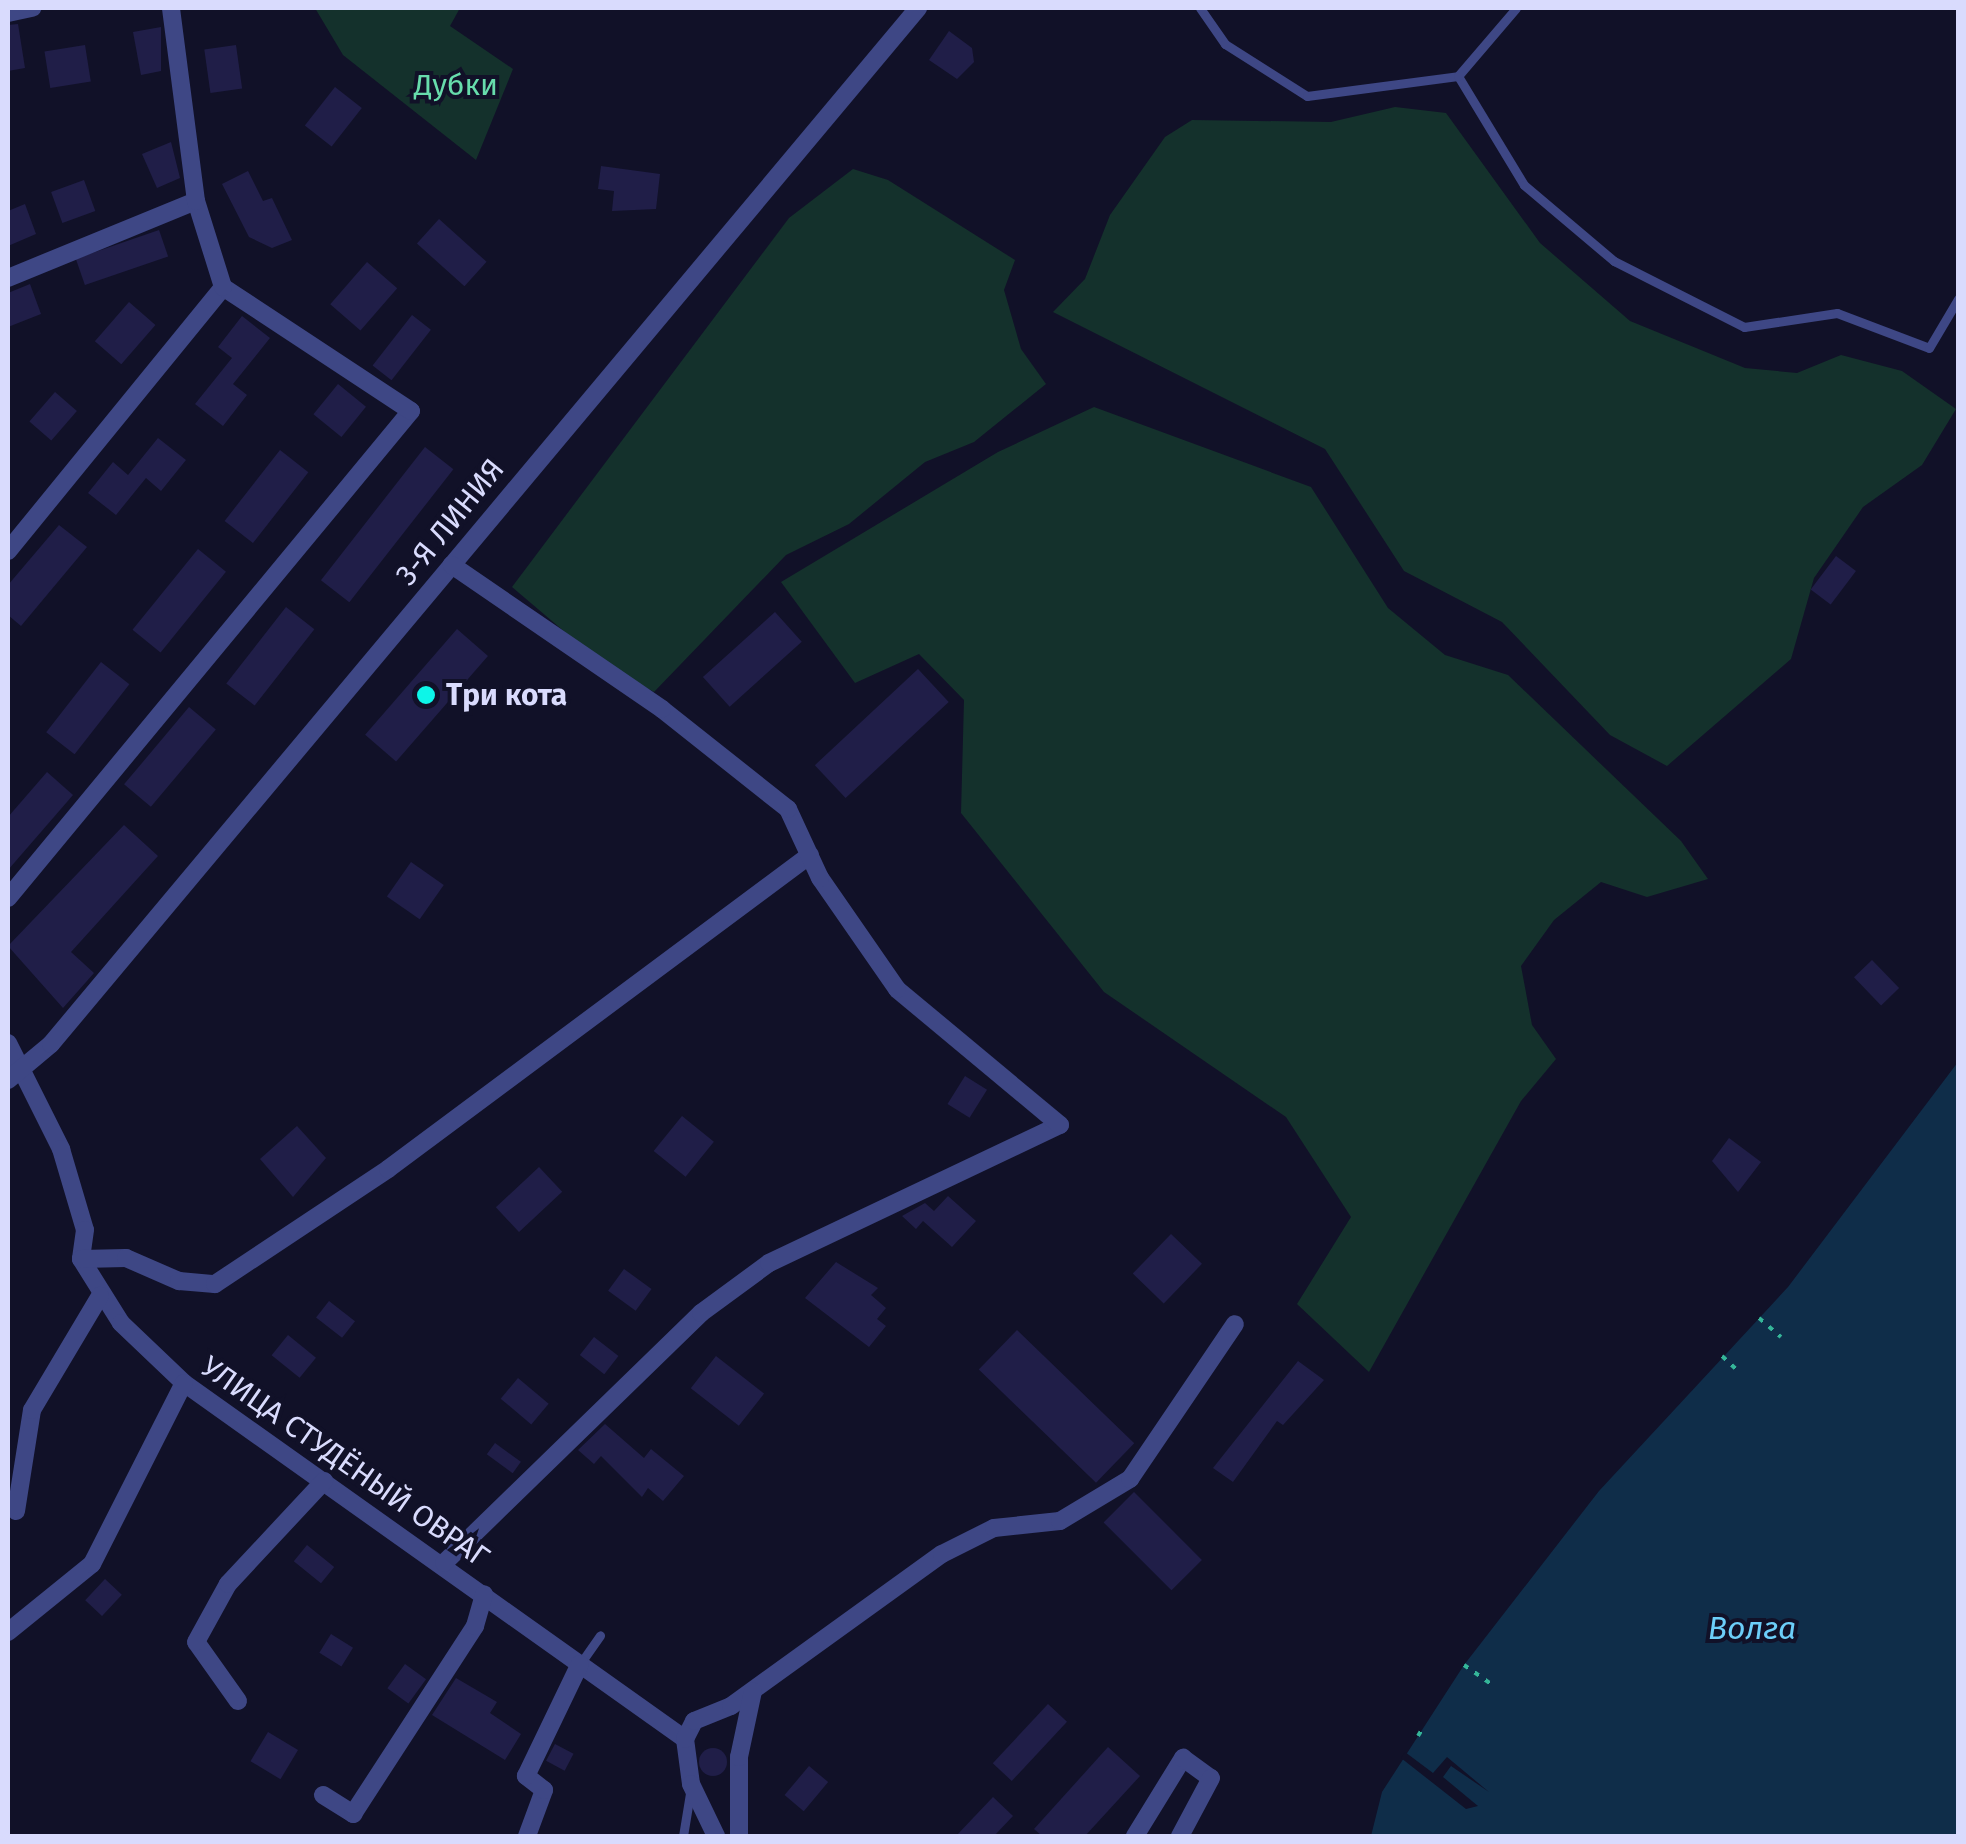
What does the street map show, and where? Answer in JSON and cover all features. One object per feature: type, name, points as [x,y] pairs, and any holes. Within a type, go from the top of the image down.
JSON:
[{"type":"street","points":[[8,13],[32,8]]},
{"type":"street","points":[[8,898],[411,410],[223,287],[196,201],[171,8]]},
{"type":"street","name":"3-Я ЛИНИЯ","points":[[15,1075],[452,565],[918,8]]},
{"type":"street","points":[[8,278],[196,201]]},
{"type":"street","points":[[8,551],[223,287]]},
{"type":"street","points":[[444,1564],[701,1313],[769,1264],[1060,1125],[920,1014],[810,856],[788,808],[662,709],[452,565]]},
{"type":"street","points":[[81,1259],[126,1258],[179,1281],[215,1284],[388,1169],[810,856]]},
{"type":"street","name":"УЛИЦА СТУДЁНЫЙ ОВРАГ","points":[[8,1043],[15,1075],[61,1149],[84,1230],[81,1259],[100,1296],[184,1382],[444,1564],[685,1740]]},
{"type":"street","points":[[16,1511],[32,1410],[100,1296]]},
{"type":"street","points":[[716,1836],[691,1784],[685,1740],[694,1721],[753,1691],[942,1554],[994,1528],[1060,1521],[1130,1479],[1235,1324]]},
{"type":"street","points":[[8,1632],[92,1564],[184,1382]]},
{"type":"street","points":[[238,1702],[196,1642],[228,1584],[324,1481]]},
{"type":"street","points":[[323,1794],[353,1814],[474,1626],[484,1594]]},
{"type":"street","points":[[527,1836],[544,1790],[526,1776],[580,1664]]},
{"type":"street","points":[[739,1836],[739,1757],[753,1691]]},
{"type":"street","points":[[1135,1836],[1183,1758],[1211,1778],[1180,1836]]},
{"type":"lane","points":[[1200,8],[1225,44],[1308,96],[1458,76],[1516,8]]},
{"type":"lane","points":[[1458,76],[1524,186],[1614,262],[1744,326],[1837,313],[1929,348],[1958,299]]},
{"type":"lane","points":[[580,1664],[600,1635]]},
{"type":"lane","points":[[683,1836],[691,1784]]},
{"type":"path","points":[[1759,1318],[1781,1337]]},
{"type":"path","points":[[1722,1356],[1738,1371]]},
{"type":"path","points":[[1464,1665],[1493,1685]]},
{"type":"green space","name":"Дубки","points":[[315,8],[460,8],[450,26],[513,69],[476,160],[343,55]]},
{"type":"green space","points":[[1395,107],[1446,113],[1540,243],[1630,321],[1745,368],[1797,373],[1841,355],[1902,371],[1956,409],[1922,465],[1863,507],[1814,578],[1791,659],[1667,766],[1610,735],[1502,622],[1404,571],[1325,449],[1053,312],[1085,279],[1110,215],[1165,137],[1192,120],[1331,122]]},
{"type":"green space","points":[[853,169],[888,180],[1015,260],[1004,290],[1021,349],[1046,384],[974,442],[925,462],[849,524],[786,555],[654,692],[599,661],[512,587],[789,218]]},
{"type":"green space","points":[[1094,407],[1311,487],[1388,608],[1445,655],[1508,675],[1681,841],[1708,879],[1647,897],[1601,882],[1554,920],[1521,966],[1532,1025],[1556,1059],[1521,1101],[1369,1372],[1297,1304],[1351,1217],[1286,1117],[1104,992],[961,813],[964,700],[919,654],[855,683],[781,582],[998,452]]},
{"type":"water","name":"Волга","points":[[1958,1062],[1958,1836],[1371,1836],[1382,1792],[1464,1665],[1599,1491],[1788,1287]]},
{"type":"pier","points":[[1405,1752],[1433,1773],[1447,1757],[1489,1792],[1451,1766],[1443,1777],[1478,1806],[1466,1809],[1401,1758]]},
{"type":"building","points":[[18,24],[25,68],[8,71],[8,25]]},
{"type":"building","points":[[161,27],[161,71],[141,75],[133,32]]},
{"type":"building","points":[[949,31],[972,48],[974,62],[957,79],[929,60]]},
{"type":"building","points":[[85,45],[91,82],[50,88],[45,51]]},
{"type":"building","points":[[236,45],[242,89],[210,93],[204,49]]},
{"type":"building","points":[[335,87],[362,108],[332,147],[305,126]]},
{"type":"building","points":[[171,142],[180,178],[157,188],[142,154]]},
{"type":"building","points":[[601,166],[660,174],[656,209],[612,211],[614,191],[598,189]]},
{"type":"building","points":[[248,171],[263,201],[272,198],[292,240],[272,248],[249,237],[222,184]]},
{"type":"building","points":[[84,180],[95,211],[62,223],[51,192]]},
{"type":"building","points":[[25,204],[36,234],[8,246],[8,211]]},
{"type":"building","points":[[439,219],[487,262],[464,286],[417,244]]},
{"type":"building","points":[[159,230],[168,256],[85,285],[76,259]]},
{"type":"building","points":[[367,262],[397,288],[360,331],[330,304]]},
{"type":"building","points":[[30,284],[41,314],[8,327],[8,293]]},
{"type":"building","points":[[129,302],[155,325],[121,364],[95,341]]},
{"type":"building","points":[[412,315],[431,330],[392,380],[373,365]]},
{"type":"building","points":[[242,316],[270,338],[233,384],[247,395],[223,426],[195,404],[232,358],[218,347]]},
{"type":"building","points":[[338,384],[366,407],[341,437],[313,414]]},
{"type":"building","points":[[55,392],[77,411],[51,440],[29,421]]},
{"type":"building","points":[[158,438],[186,460],[161,491],[146,478],[116,515],[88,493],[113,462],[128,475]]},
{"type":"building","points":[[425,447],[453,469],[349,602],[321,580]]},
{"type":"building","points":[[280,450],[308,472],[253,543],[225,521]]},
{"type":"building","points":[[59,525],[87,547],[21,626],[8,615],[8,585]]},
{"type":"building","points":[[198,549],[226,572],[161,652],[133,630]]},
{"type":"building","points":[[1836,556],[1856,571],[1831,605],[1811,590]]},
{"type":"building","points":[[286,607],[314,629],[255,706],[226,683]]},
{"type":"building","points":[[775,612],[802,642],[730,707],[703,677]]},
{"type":"building","name":"Три кота","points":[[457,629],[488,656],[396,762],[365,735]]},
{"type":"building","points":[[101,662],[129,684],[75,754],[46,732]]},
{"type":"building","points":[[918,669],[949,702],[846,798],[815,765]]},
{"type":"building","points":[[189,707],[216,729],[151,807],[124,784]]},
{"type":"building","points":[[47,772],[73,795],[8,870],[8,817]]},
{"type":"building","points":[[124,825],[158,856],[71,952],[94,973],[63,1008],[8,946]]},
{"type":"building","points":[[411,862],[444,885],[420,919],[387,896]]},
{"type":"building","points":[[1872,960],[1899,988],[1881,1005],[1854,977]]},
{"type":"building","points":[[965,1076],[987,1090],[970,1118],[948,1104]]},
{"type":"building","points":[[682,1116],[714,1142],[686,1177],[654,1151]]},
{"type":"building","points":[[297,1126],[326,1158],[293,1197],[260,1159]]},
{"type":"building","points":[[1729,1138],[1761,1162],[1738,1192],[1712,1161]]},
{"type":"building","points":[[539,1167],[562,1192],[519,1232],[496,1207]]},
{"type":"building","points":[[948,1196],[976,1221],[952,1247],[923,1221],[916,1229],[902,1216],[925,1203],[934,1211]]},
{"type":"building","points":[[1171,1234],[1202,1264],[1164,1303],[1133,1274]]},
{"type":"building","points":[[836,1262],[878,1288],[871,1295],[886,1308],[877,1319],[886,1326],[869,1347],[805,1298]]},
{"type":"building","points":[[624,1269],[652,1289],[636,1311],[608,1291]]},
{"type":"building","points":[[329,1301],[355,1321],[342,1338],[316,1318]]},
{"type":"building","points":[[1017,1330],[1134,1443],[1096,1483],[979,1370]]},
{"type":"building","points":[[288,1335],[316,1358],[300,1378],[272,1355]]},
{"type":"building","points":[[594,1337],[618,1356],[604,1374],[580,1355]]},
{"type":"building","points":[[716,1356],[764,1394],[739,1426],[691,1388]]},
{"type":"building","points":[[1298,1361],[1324,1380],[1283,1425],[1277,1421],[1233,1482],[1213,1468]]},
{"type":"building","points":[[518,1378],[549,1404],[531,1424],[501,1399]]},
{"type":"building","points":[[605,1424],[644,1458],[651,1449],[684,1476],[663,1501],[648,1488],[642,1497],[601,1456],[594,1464],[578,1450]]},
{"type":"building","points":[[495,1443],[521,1462],[513,1473],[487,1454]]},
{"type":"building","points":[[1134,1492],[1202,1560],[1171,1590],[1104,1522]]},
{"type":"building","points":[[307,1545],[334,1567],[321,1583],[294,1561]]},
{"type":"building","points":[[105,1579],[122,1595],[102,1616],[85,1600]]},
{"type":"building","points":[[331,1634],[353,1648],[341,1666],[319,1653]]},
{"type":"building","points":[[405,1664],[426,1679],[408,1704],[387,1688]]},
{"type":"building","points":[[456,1678],[497,1702],[490,1713],[521,1734],[505,1760],[432,1715]]},
{"type":"building","points":[[1048,1704],[1067,1722],[1012,1781],[993,1763]]},
{"type":"building","points":[[268,1732],[298,1750],[280,1779],[250,1761]]},
{"type":"building","points":[[555,1744],[574,1754],[565,1771],[546,1761]]},
{"type":"building","points":[[1108,1747],[1140,1776],[1085,1836],[1042,1836],[1034,1829]]},
{"type":"building","points":[[713,1748],[723,1752],[727,1762],[723,1772],[713,1776],[703,1772],[699,1762],[703,1752]]},
{"type":"building","points":[[809,1766],[828,1782],[804,1811],[785,1795]]},
{"type":"building","points":[[993,1797],[1013,1816],[994,1836],[956,1836]]},
{"type":"place","name":"Три кота","points":[[426,695]]}]
